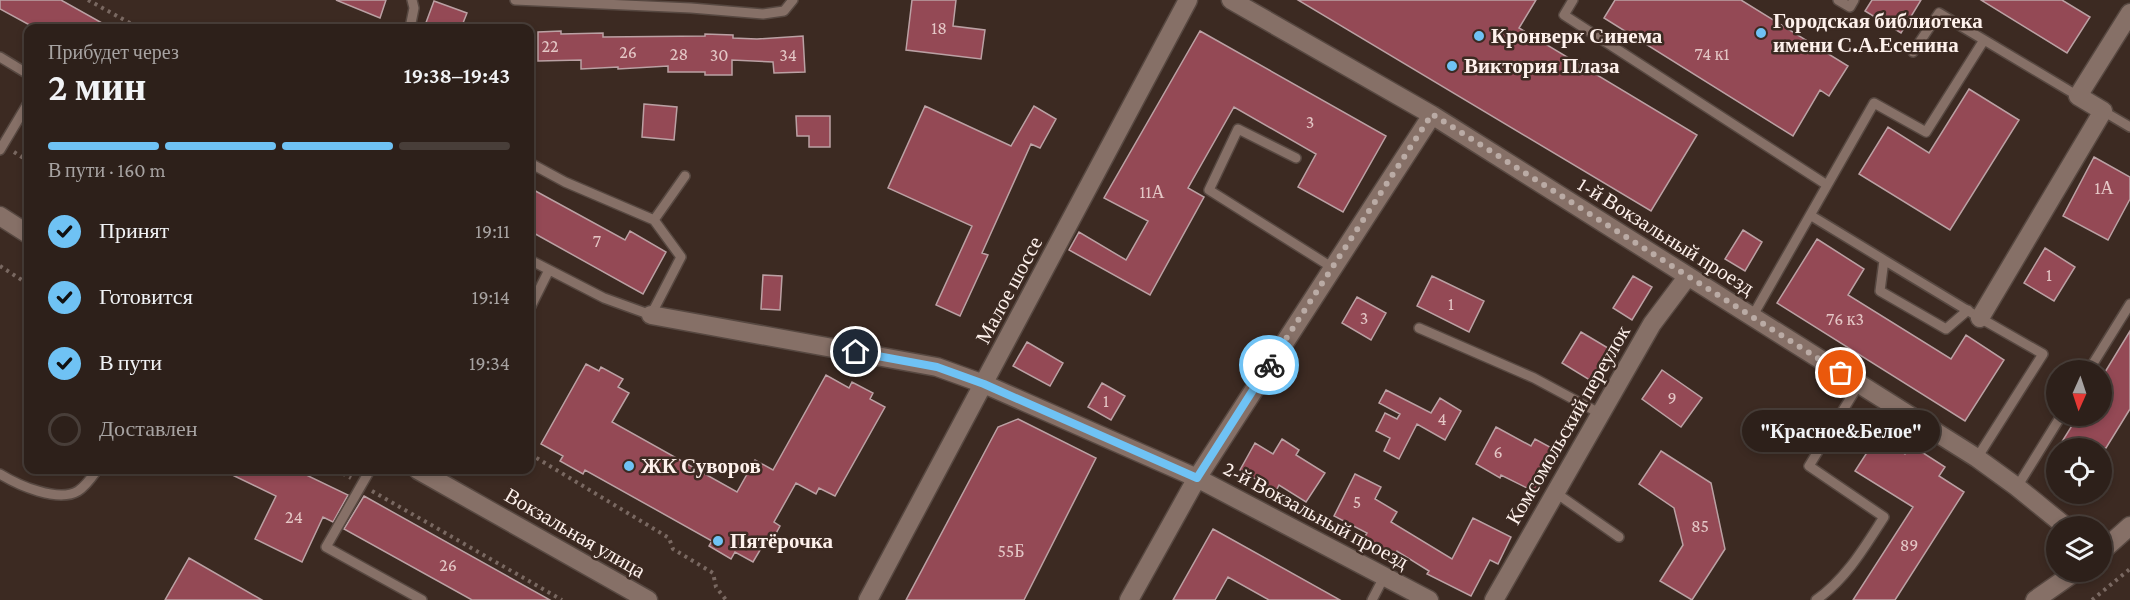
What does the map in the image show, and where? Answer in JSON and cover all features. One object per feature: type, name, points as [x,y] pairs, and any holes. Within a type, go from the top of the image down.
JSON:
[{"type":"street","name":"Малое шоссе","points":[[868,600],[1188,0]]},
{"type":"street","name":"1-й Вокзальный проезд","points":[[1231,0],[1432,114],[1977,459],[2053,516]]},
{"type":"street","points":[[1974,314],[2103,111],[2078,96],[2130,13]]},
{"type":"street","points":[[1129,600],[1197,478],[1432,114]]},
{"type":"street","points":[[0,216],[24,231]]},
{"type":"street","name":"Комсомольский переулок","points":[[1494,600],[1653,324],[1688,276]]},
{"type":"street","name":"2-й Вокзальный проезд","points":[[651,315],[937,367],[984,384],[1197,478],[1429,600]]},
{"type":"street","name":"Вокзальная улица","points":[[442,476],[648,600]]},
{"type":"street","points":[[2112,542],[2130,526]]},
{"type":"street","points":[[2035,600],[2061,582]]},
{"type":"lane","points":[[411,24],[414,8],[412,0]]},
{"type":"lane","points":[[515,0],[691,8],[764,14],[784,11],[793,0]]},
{"type":"lane","points":[[1573,0],[1564,15],[1827,185]]},
{"type":"lane","points":[[1838,0],[1850,7],[1854,0]]},
{"type":"lane","points":[[1913,52],[1939,13],[2078,96]]},
{"type":"lane","points":[[1752,316],[1874,103],[1926,132],[1984,40]]},
{"type":"lane","points":[[0,57],[24,72]]},
{"type":"lane","points":[[0,150],[24,111]]},
{"type":"lane","points":[[2103,111],[2130,127]]},
{"type":"lane","points":[[1296,158],[1238,129],[1209,190],[1333,268]]},
{"type":"lane","points":[[534,165],[565,182],[654,220],[681,257],[651,315],[604,298],[534,262]]},
{"type":"lane","points":[[654,220],[685,176]]},
{"type":"lane","points":[[1810,214],[2043,354],[1977,459]]},
{"type":"lane","points":[[1884,260],[1880,291],[1946,329],[1974,314]]},
{"type":"lane","points":[[534,300],[549,270]]},
{"type":"lane","points":[[2095,360],[2130,304]]},
{"type":"lane","points":[[1419,328],[1534,378],[1601,414]]},
{"type":"lane","points":[[1816,600],[1831,590],[1851,567],[1884,517],[1809,466],[1859,384]]},
{"type":"lane","points":[[2017,487],[2055,426]]},
{"type":"lane","points":[[0,474],[24,486],[63,495],[77,492],[94,474]]},
{"type":"lane","points":[[368,474],[326,547],[422,600]]},
{"type":"lane","points":[[1556,493],[1619,537]]},
{"type":"lane","points":[[1372,600],[1384,577]]},
{"type":"path","points":[[88,0],[132,24]]},
{"type":"path","points":[[0,266],[24,281]]},
{"type":"path","points":[[534,456],[669,538],[673,549],[713,573],[716,587],[726,600]]},
{"type":"path","points":[[343,474],[562,600]]},
{"type":"path","points":[[2092,600],[2130,569]]},
{"type":"building","points":[[0,0],[61,0],[104,24],[28,24],[0,9]]},
{"type":"building","points":[[336,0],[386,0],[380,18]]},
{"type":"building","points":[[912,0],[956,0],[953,26],[985,30],[981,59],[906,50]]},
{"type":"building","points":[[1298,0],[1536,0],[1519,28],[1697,135],[1651,211]]},
{"type":"building","points":[[1615,0],[1741,0],[1848,66],[1829,96],[1820,90],[1793,136],[1604,18]]},
{"type":"building","points":[[1872,0],[1921,0],[1901,33],[1865,11]]},
{"type":"building","points":[[1981,0],[2062,0],[2090,17],[2067,53]]},
{"type":"building","points":[[434,1],[467,13],[463,24],[425,24]]},
{"type":"building","points":[[561,31],[561,34],[603,33],[603,37],[705,36],[705,34],[757,39],[803,36],[805,72],[774,73],[773,62],[732,60],[732,75],[668,72],[668,66],[581,69],[581,60],[538,61],[538,32]]},
{"type":"building","points":[[1200,31],[1386,136],[1343,212],[1298,187],[1316,154],[1234,107],[1188,188],[1204,197],[1150,295],[1069,250],[1079,232],[1126,260],[1148,221],[1104,198]]},
{"type":"building","points":[[1969,89],[2019,120],[1950,230],[1859,174],[1888,127],[1929,153]]},
{"type":"building","points":[[644,104],[677,107],[674,140],[642,137]]},
{"type":"building","points":[[925,106],[1011,146],[1034,106],[1056,119],[1040,148],[1031,144],[982,253],[988,255],[960,316],[936,305],[972,226],[888,188]]},
{"type":"building","points":[[796,116],[830,116],[830,147],[809,147],[809,136],[797,136]]},
{"type":"building","points":[[2094,157],[2130,177],[2130,199],[2108,240],[2063,216]]},
{"type":"building","points":[[534,190],[625,240],[630,231],[666,252],[643,294],[534,233]]},
{"type":"building","points":[[1743,230],[1762,242],[1745,271],[1725,259]]},
{"type":"building","points":[[1817,239],[1864,269],[1848,295],[1951,359],[1966,335],[2004,360],[1965,421],[1777,303]]},
{"type":"building","points":[[2045,248],[2075,267],[2054,301],[2024,283]]},
{"type":"building","points":[[763,275],[782,276],[780,310],[761,309]]},
{"type":"building","points":[[1432,276],[1484,301],[1469,332],[1417,306]]},
{"type":"building","points":[[1633,276],[1652,287],[1632,320],[1613,308]]},
{"type":"building","points":[[1357,297],[1386,313],[1371,340],[1342,323]]},
{"type":"building","points":[[2130,331],[2130,409],[2112,438],[2064,438],[2072,426],[2112,426],[2112,361]]},
{"type":"building","points":[[1581,332],[1613,351],[1593,382],[1562,363]]},
{"type":"building","points":[[1027,342],[1063,363],[1050,386],[1013,366]]},
{"type":"building","name":"ЖК Суворов","points":[[586,364],[599,371],[601,367],[623,379],[618,387],[629,393],[612,422],[737,492],[755,460],[773,470],[826,375],[849,388],[852,382],[873,393],[870,399],[885,407],[835,496],[819,488],[816,494],[796,483],[774,522],[780,526],[768,548],[763,545],[753,562],[735,552],[731,559],[709,546],[712,541],[585,470],[583,474],[560,461],[563,456],[541,444]]},
{"type":"building","points":[[1662,370],[1702,398],[1681,427],[1642,399]]},
{"type":"building","points":[[1102,383],[1125,396],[1111,420],[1088,407]]},
{"type":"building","points":[[1386,390],[1431,413],[1440,398],[1461,411],[1445,440],[1417,424],[1399,459],[1384,451],[1390,438],[1376,431],[1385,413],[1397,419],[1400,414],[1379,403]]},
{"type":"building","points":[[1018,419],[1096,458],[1024,600],[906,600],[998,427]]},
{"type":"building","points":[[1496,427],[1531,446],[1535,439],[1559,452],[1537,493],[1501,475],[1500,478],[1476,464]]},
{"type":"building","points":[[1877,437],[1905,454],[1911,445],[1945,467],[1939,476],[1964,492],[1895,600],[1853,600],[1913,507],[1855,471]]},
{"type":"building","points":[[1282,439],[1299,450],[1296,455],[1325,473],[1306,502],[1279,485],[1276,491],[1240,470],[1255,443],[1273,454]]},
{"type":"building","points":[[1661,451],[1711,483],[1725,549],[1692,600],[1660,581],[1683,545],[1674,508],[1639,484]]},
{"type":"building","points":[[230,474],[304,474],[348,495],[333,522],[323,517],[302,562],[255,539],[276,496]]},
{"type":"building","points":[[1355,474],[1381,487],[1375,499],[1397,512],[1391,522],[1452,559],[1473,518],[1511,537],[1498,564],[1490,560],[1471,596],[1427,574],[1429,571],[1397,551],[1395,556],[1364,538],[1367,533],[1334,516]]},
{"type":"building","points":[[364,496],[550,600],[472,600],[344,529]]},
{"type":"building","points":[[1213,529],[1340,600],[1269,600],[1228,577],[1215,600],[1173,600]]},
{"type":"building","points":[[189,558],[262,600],[165,600]]},
{"type":"way so far","points":[[1269,365],[1432,114],[1841,373]]},
{"type":"place","name":"Городская библиотека имени С.А.Есенина","points":[[1761,33]]},
{"type":"place","name":"Кронверк Синема","points":[[1479,36]]},
{"type":"place","name":"Виктория Плаза","points":[[1452,66]]},
{"type":"place","name":"\"Красное&Белое\"","points":[[1841,373]]},
{"type":"place","name":"ЖК Суворов","points":[[629,466]]},
{"type":"place","name":"Пятёрочка","points":[[718,541]]},
{"type":"route","points":[[856,352],[937,367],[984,384],[1197,478],[1269,365]]}]
